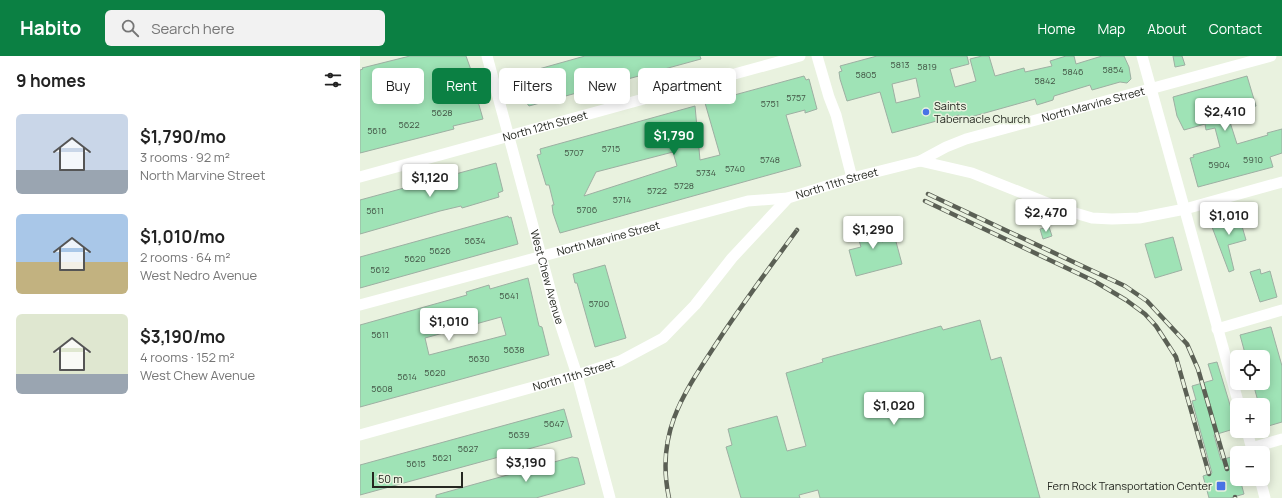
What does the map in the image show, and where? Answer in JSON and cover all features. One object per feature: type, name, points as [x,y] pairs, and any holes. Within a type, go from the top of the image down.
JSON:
[{"type":"street","name":"West Chew Avenue","points":[[487,56],[556,311],[577,375],[608,498]]},
{"type":"street","name":"North 12th Street","points":[[360,177],[800,56]]},
{"type":"street","points":[[817,56],[836,115],[852,178]]},
{"type":"street","points":[[1142,56],[1237,398]]},
{"type":"street","name":"North Marvine Street","points":[[920,161],[946,147],[966,139],[1271,56]]},
{"type":"street","name":"North 11th Street","points":[[360,435],[577,375],[620,361],[663,338],[695,306],[732,258],[788,198],[852,178],[920,161],[972,173],[1042,202],[1092,218],[1138,218],[1185,209],[1282,182]]},
{"type":"street","name":"North Marvine Street","points":[[360,305],[541,255],[748,201],[788,198]]},
{"type":"street","points":[[1217,328],[1282,310]]},
{"type":"street","points":[[1263,446],[1282,439]]},
{"type":"street","points":[[1262,486],[1265,498]]},
{"type":"building","points":[[410,56],[466,56],[470,68],[432,68],[432,104],[479,104],[483,119],[453,126],[454,129],[360,153],[360,70],[363,69],[362,68]]},
{"type":"building","points":[[585,56],[700,56],[701,59],[668,68],[638,68],[638,76],[630,78],[630,68],[574,68],[574,94],[566,96],[566,68],[542,68]]},
{"type":"building","points":[[877,56],[967,56],[969,64],[950,69],[955,87],[976,81],[970,59],[982,56],[989,56],[995,76],[1024,68],[1025,72],[1052,66],[1050,61],[1066,56],[1074,56],[1076,64],[1102,56],[1124,56],[1129,67],[1131,79],[1127,83],[1120,82],[1092,90],[1090,85],[1054,96],[1053,100],[1037,105],[1035,99],[960,120],[959,115],[892,133],[880,92],[847,101],[840,79],[839,72],[842,71],[840,66]],"holes":[[[916,78],[920,97],[896,103],[892,84]]]},
{"type":"building","points":[[1173,56],[1182,56],[1185,65],[1175,67]]},
{"type":"building","points":[[804,76],[806,80],[809,79],[817,109],[805,113],[805,110],[786,115],[801,166],[560,233],[553,213],[552,205],[554,205],[549,185],[546,185],[537,155],[541,154],[540,149],[695,106],[700,160],[720,155],[705,104],[736,104],[736,95]],"holes":[[[673,152],[677,166],[584,196],[596,172]]]},
{"type":"building","points":[[1247,76],[1256,106],[1243,109],[1235,115],[1236,117],[1229,119],[1237,144],[1268,135],[1267,133],[1282,129],[1282,153],[1270,157],[1273,167],[1198,187],[1190,158],[1194,157],[1193,155],[1220,147],[1215,128],[1206,130],[1205,124],[1184,130],[1177,116],[1173,97]]},
{"type":"building","points":[[496,163],[503,191],[498,193],[499,197],[462,208],[461,206],[440,211],[360,234],[360,200]]},
{"type":"building","points":[[1237,209],[1246,240],[1228,245],[1234,270],[1229,272],[1212,227],[1231,222],[1228,211]]},
{"type":"building","points":[[508,216],[509,218],[511,217],[518,244],[360,288],[360,257]]},
{"type":"building","points":[[876,219],[882,242],[895,238],[902,264],[856,276],[849,250],[861,247],[854,224]]},
{"type":"building","points":[[1049,227],[1052,236],[1043,239],[1040,229]]},
{"type":"building","points":[[1173,237],[1182,270],[1155,278],[1145,244]]},
{"type":"building","points":[[605,265],[626,338],[595,347],[577,283],[575,283],[573,274]]},
{"type":"building","points":[[1260,269],[1261,274],[1270,271],[1277,297],[1260,302],[1250,272]]},
{"type":"building","points":[[528,278],[539,326],[542,327],[549,355],[360,407],[360,325],[467,295],[466,292],[489,285],[490,289]],"holes":[[[501,317],[506,335],[429,355],[425,338]]]},
{"type":"building","points":[[980,320],[991,360],[1001,357],[1040,498],[820,498],[818,490],[799,495],[800,498],[741,498],[726,447],[732,445],[728,429],[777,416],[787,451],[806,446],[786,373],[823,362],[822,359],[941,326],[943,330]]},
{"type":"building","points":[[1271,327],[1282,366],[1282,422],[1270,426],[1270,398],[1257,398],[1255,390],[1270,390],[1270,350],[1244,350],[1240,335]]},
{"type":"building","points":[[1217,362],[1230,405],[1230,430],[1214,435],[1221,460],[1230,457],[1230,486],[1242,486],[1244,494],[1230,498],[1209,498],[1203,476],[1212,473],[1192,401],[1196,400],[1192,386],[1213,380],[1208,364]]},
{"type":"building","points":[[564,409],[572,437],[360,495],[360,465]]},
{"type":"building","points":[[572,457],[578,458],[585,484],[536,498],[436,498],[436,495]]},
{"type":"railway","points":[[928,194],[1125,286],[1147,301],[1187,344],[1198,369],[1227,469]]},
{"type":"railway","points":[[925,201],[1094,281],[1126,300],[1145,314],[1156,326],[1176,357],[1209,474]]},
{"type":"railway","points":[[669,498],[666,474],[666,453],[669,433],[684,396],[727,327],[797,230]]},
{"type":"place","name":"Saints Tabernacle Church","points":[[926,112]]},
{"type":"place","name":"Fern Rock Transportation Center","points":[[1221,486]]}]
